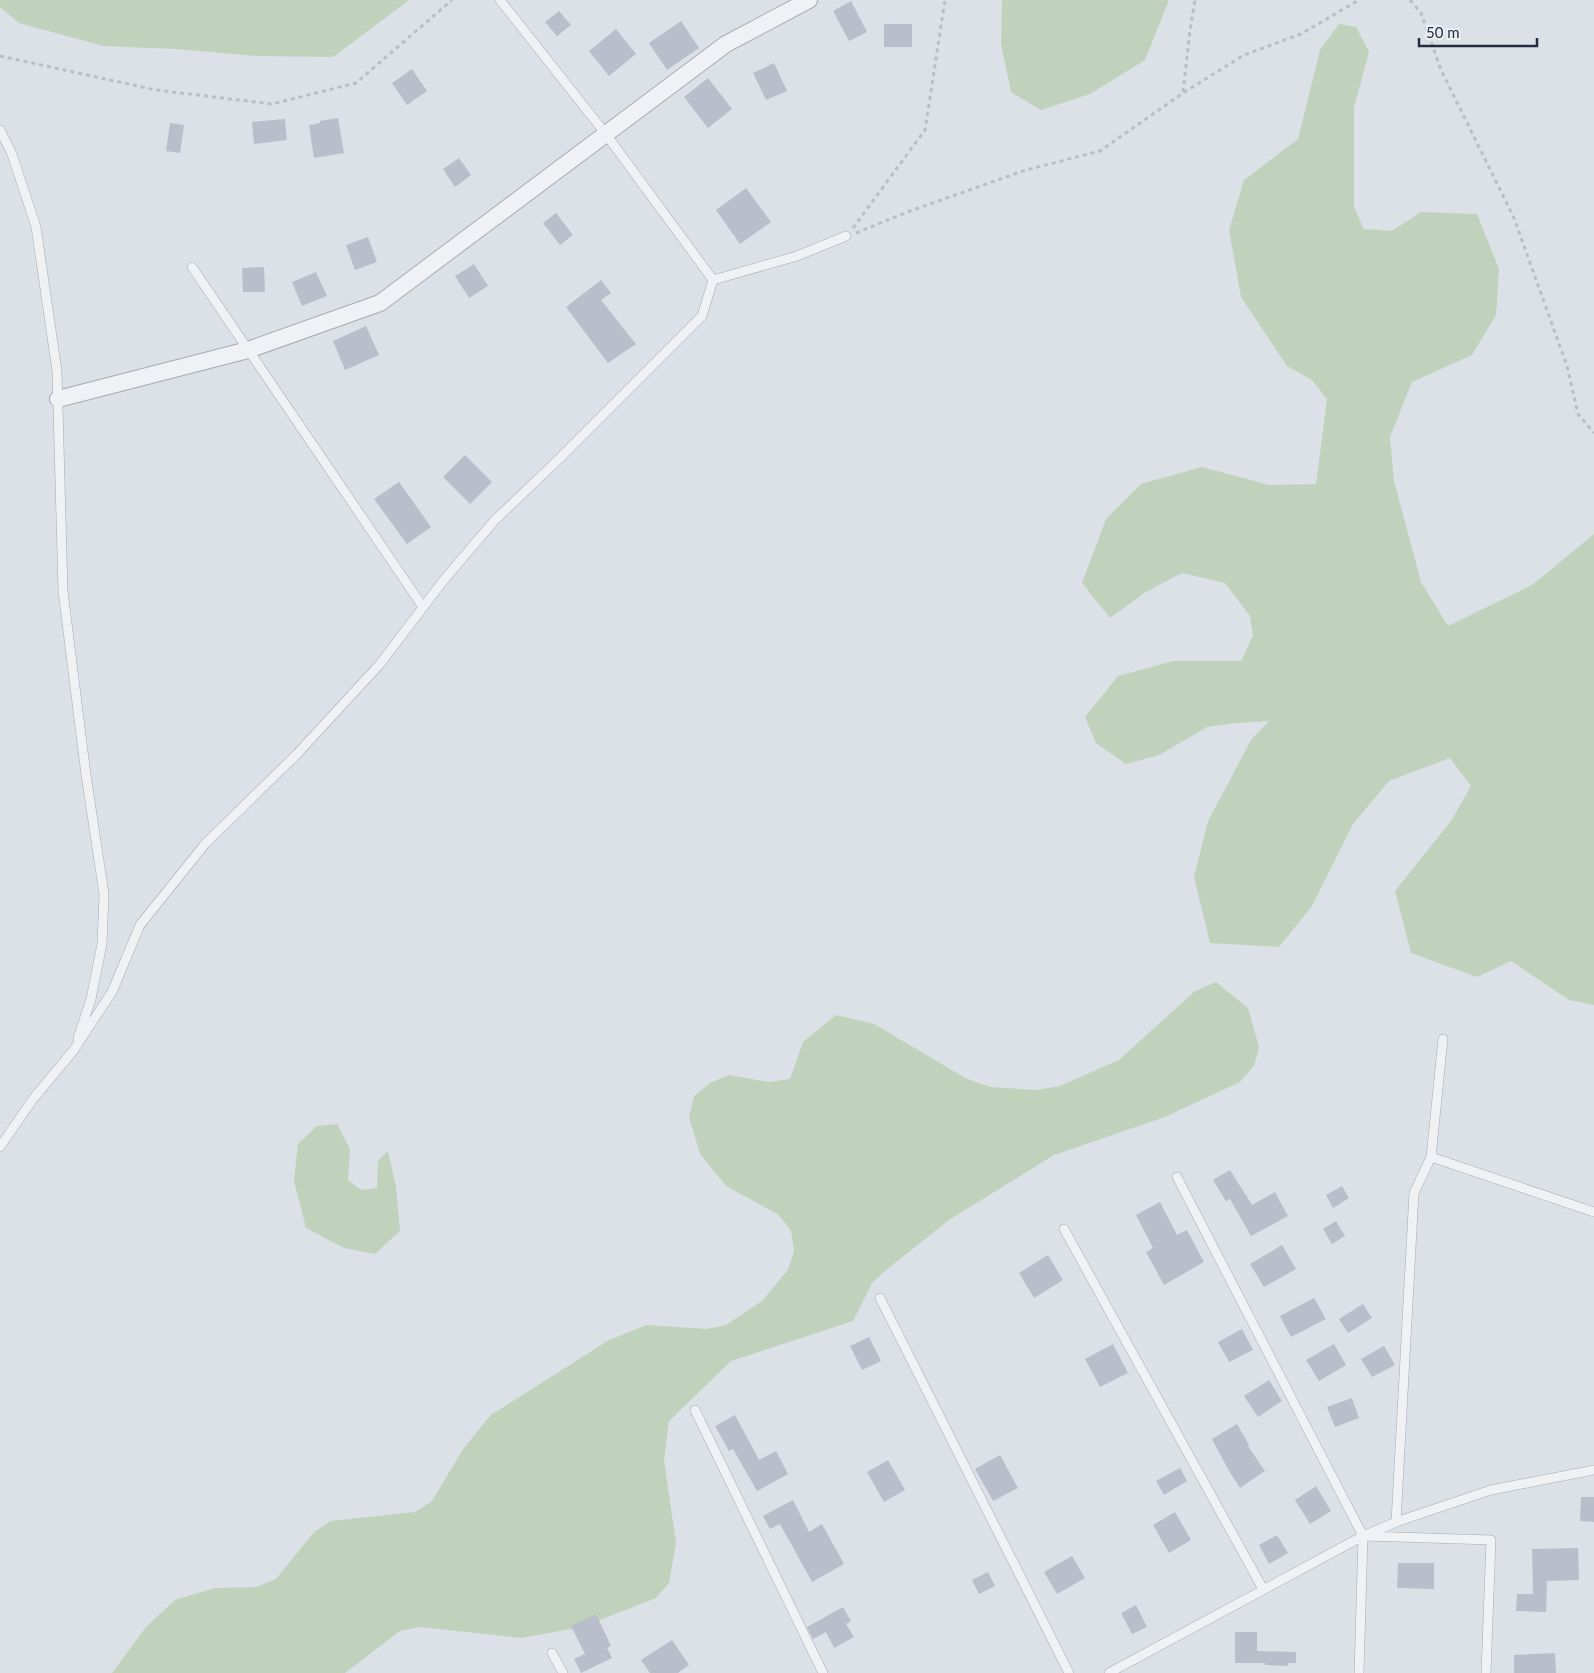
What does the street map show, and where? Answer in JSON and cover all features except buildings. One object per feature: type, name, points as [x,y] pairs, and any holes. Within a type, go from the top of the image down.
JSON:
[{"type":"street","points":[[58,399],[248,350],[380,303],[726,44],[809,0]]},
{"type":"lane","points":[[500,0],[605,133],[713,280]]},
{"type":"lane","points":[[0,130],[12,154],[36,227],[57,371],[62,591],[86,776],[104,894],[102,944],[93,990],[73,1051]]},
{"type":"lane","points":[[713,280],[797,256],[846,236]]},
{"type":"lane","points":[[192,267],[423,607]]},
{"type":"lane","points":[[0,1147],[32,1099],[73,1051],[112,992],[140,925],[205,844],[297,754],[380,664],[423,607],[495,520],[702,316],[713,280]]},
{"type":"lane","points":[[1396,1522],[1414,1193],[1431,1157],[1443,1038]]},
{"type":"lane","points":[[1431,1157],[1594,1212]]},
{"type":"lane","points":[[1177,1177],[1363,1536],[1359,1673]]},
{"type":"lane","points":[[1064,1229],[1263,1589]]},
{"type":"lane","points":[[880,1298],[1068,1673]]},
{"type":"lane","points":[[695,1410],[823,1673]]},
{"type":"lane","points":[[1109,1673],[1363,1536],[1396,1522],[1491,1490],[1594,1470]]},
{"type":"lane","points":[[1363,1536],[1491,1540],[1486,1673]]},
{"type":"lane","points":[[552,1653],[563,1673]]},
{"type":"path","points":[[0,56],[156,90],[272,104],[356,83],[452,0]]},
{"type":"path","points":[[846,236],[925,130],[945,0]]},
{"type":"path","points":[[1183,93],[1195,0]]},
{"type":"path","points":[[846,236],[1026,170],[1100,151],[1183,93],[1244,55],[1301,34],[1359,0]]},
{"type":"path","points":[[1410,0],[1421,13],[1441,70],[1514,218],[1566,366],[1578,414],[1594,433]]},
{"type":"green space","points":[[0,0],[409,0],[333,57],[257,56],[175,49],[103,46],[19,23],[0,7]]},
{"type":"green space","points":[[1002,0],[1169,0],[1145,60],[1090,94],[1041,110],[1011,92],[1001,44]]},
{"type":"green space","points":[[1339,24],[1356,27],[1369,52],[1354,108],[1354,207],[1364,229],[1392,231],[1421,212],[1477,214],[1499,269],[1496,315],[1472,355],[1412,382],[1390,437],[1394,481],[1421,582],[1448,626],[1532,585],[1594,534],[1594,1005],[1569,1000],[1511,961],[1477,977],[1411,953],[1395,891],[1451,821],[1471,786],[1450,758],[1389,781],[1353,824],[1312,906],[1279,947],[1210,943],[1194,877],[1208,821],[1251,740],[1269,721],[1207,727],[1159,755],[1126,764],[1096,743],[1085,717],[1118,676],[1173,661],[1241,661],[1253,636],[1250,616],[1225,583],[1182,573],[1146,592],[1110,618],[1082,583],[1106,519],[1141,484],[1202,467],[1269,485],[1316,484],[1327,399],[1312,380],[1287,366],[1241,297],[1229,230],[1244,180],[1298,139],[1320,50]]},
{"type":"green space","points":[[1216,982],[1248,1008],[1259,1047],[1254,1066],[1240,1082],[1165,1117],[1054,1155],[949,1220],[886,1270],[872,1283],[853,1321],[731,1361],[669,1421],[664,1460],[676,1543],[669,1583],[656,1598],[582,1627],[521,1638],[420,1627],[400,1631],[345,1673],[112,1673],[146,1627],[175,1600],[215,1588],[256,1587],[276,1579],[314,1532],[331,1521],[415,1512],[432,1501],[463,1449],[491,1415],[609,1340],[647,1325],[707,1329],[726,1325],[762,1301],[788,1270],[794,1251],[791,1231],[779,1215],[726,1186],[700,1154],[689,1117],[694,1096],[710,1083],[729,1075],[769,1082],[790,1079],[803,1042],[836,1015],[874,1024],[967,1079],[991,1087],[1037,1090],[1060,1086],[1119,1060],[1195,991]]},
{"type":"green space","points":[[337,1124],[350,1149],[348,1180],[361,1190],[377,1188],[378,1161],[388,1151],[396,1187],[400,1231],[375,1254],[344,1248],[306,1228],[294,1181],[298,1144],[317,1126]]}]
